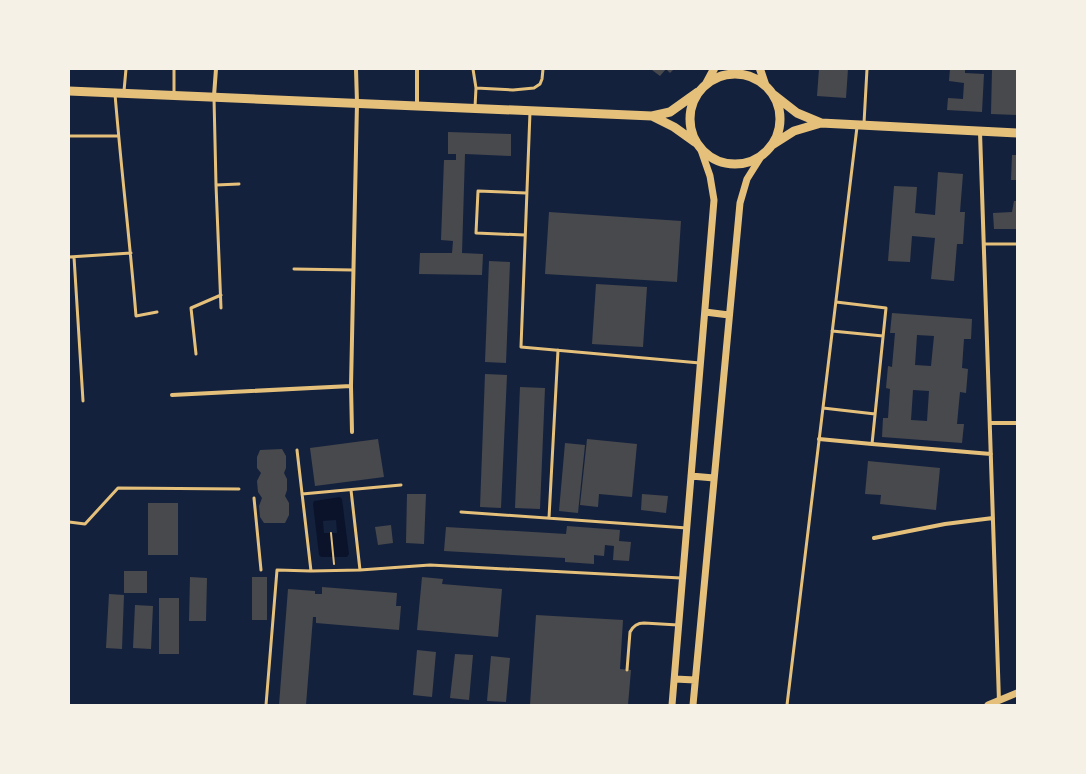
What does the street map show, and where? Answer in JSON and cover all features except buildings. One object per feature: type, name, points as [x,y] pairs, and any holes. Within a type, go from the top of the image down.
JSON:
[{"type":"main road","points":[[69,90],[652,116],[670,112],[698,92],[707,82],[714,69]]},
{"type":"main road","points":[[760,69],[765,84],[773,94],[779,106],[780,120],[778,133],[772,145]]},
{"type":"main road","points":[[707,82],[718,76],[730,73],[742,73],[765,84]]},
{"type":"main road","points":[[698,92],[692,103],[689,116],[690,130],[698,146]]},
{"type":"main road","points":[[773,94],[797,113],[821,123]]},
{"type":"main road","points":[[652,116],[674,127],[698,146],[706,155],[719,162],[734,165],[749,162],[762,155],[772,145],[794,131],[821,123],[1017,133]]},
{"type":"street","points":[[214,97],[216,69]]},
{"type":"street","points":[[352,432],[351,386],[357,103],[356,69]]},
{"type":"street","points":[[417,69],[417,106]]},
{"type":"street","points":[[980,131],[999,700]]},
{"type":"street","points":[[672,705],[714,200],[710,176],[698,146]]},
{"type":"street","points":[[693,705],[740,203],[747,179],[762,155]]},
{"type":"street","points":[[705,312],[729,315]]},
{"type":"street","points":[[172,395],[351,386]]},
{"type":"street","points":[[990,423],[1017,423]]},
{"type":"street","points":[[819,439],[991,454]]},
{"type":"street","points":[[691,476],[714,478]]},
{"type":"street","points":[[874,538],[946,524],[993,518]]},
{"type":"street","points":[[674,679],[695,680]]},
{"type":"street","points":[[988,705],[1017,693]]},
{"type":"lane","points":[[126,69],[120,93],[118,136],[131,253],[136,316],[157,312]]},
{"type":"lane","points":[[174,69],[174,95]]},
{"type":"lane","points":[[473,69],[476,88],[475,108]]},
{"type":"lane","points":[[476,88],[513,90],[534,88],[540,84],[543,69]]},
{"type":"lane","points":[[787,705],[832,331],[867,69]]},
{"type":"lane","points":[[214,97],[221,308]]},
{"type":"lane","points":[[530,111],[524,235],[521,347],[700,363]]},
{"type":"lane","points":[[69,136],[118,136]]},
{"type":"lane","points":[[216,185],[239,184]]},
{"type":"lane","points":[[524,235],[476,233],[478,191],[526,193]]},
{"type":"lane","points":[[984,244],[1017,244]]},
{"type":"lane","points":[[69,257],[131,253]]},
{"type":"lane","points":[[74,257],[83,401]]},
{"type":"lane","points":[[294,269],[353,270]]},
{"type":"lane","points":[[196,354],[192,308],[221,295]]},
{"type":"lane","points":[[836,302],[886,308],[872,444]]},
{"type":"lane","points":[[832,331],[883,336]]},
{"type":"lane","points":[[550,518],[558,350]]},
{"type":"lane","points":[[823,408],[875,414]]},
{"type":"lane","points":[[298,450],[311,571]]},
{"type":"lane","points":[[302,494],[401,485]]},
{"type":"lane","points":[[69,522],[85,524],[118,488],[239,489]]},
{"type":"lane","points":[[351,490],[360,570]]},
{"type":"lane","points":[[254,498],[261,570]]},
{"type":"lane","points":[[461,512],[687,528]]},
{"type":"lane","points":[[266,705],[277,570],[360,570],[430,565],[683,578]]},
{"type":"lane","points":[[627,670],[630,632],[632,628],[636,625],[644,623],[679,626]]},
{"type":"path","points":[[331,533],[333,557]]},
{"type":"water","points":[[340,497],[342,499],[349,554],[347,557],[321,557],[319,555],[313,504],[314,501]],"holes":[[[336,520],[337,533],[324,533],[323,521]]]}]
